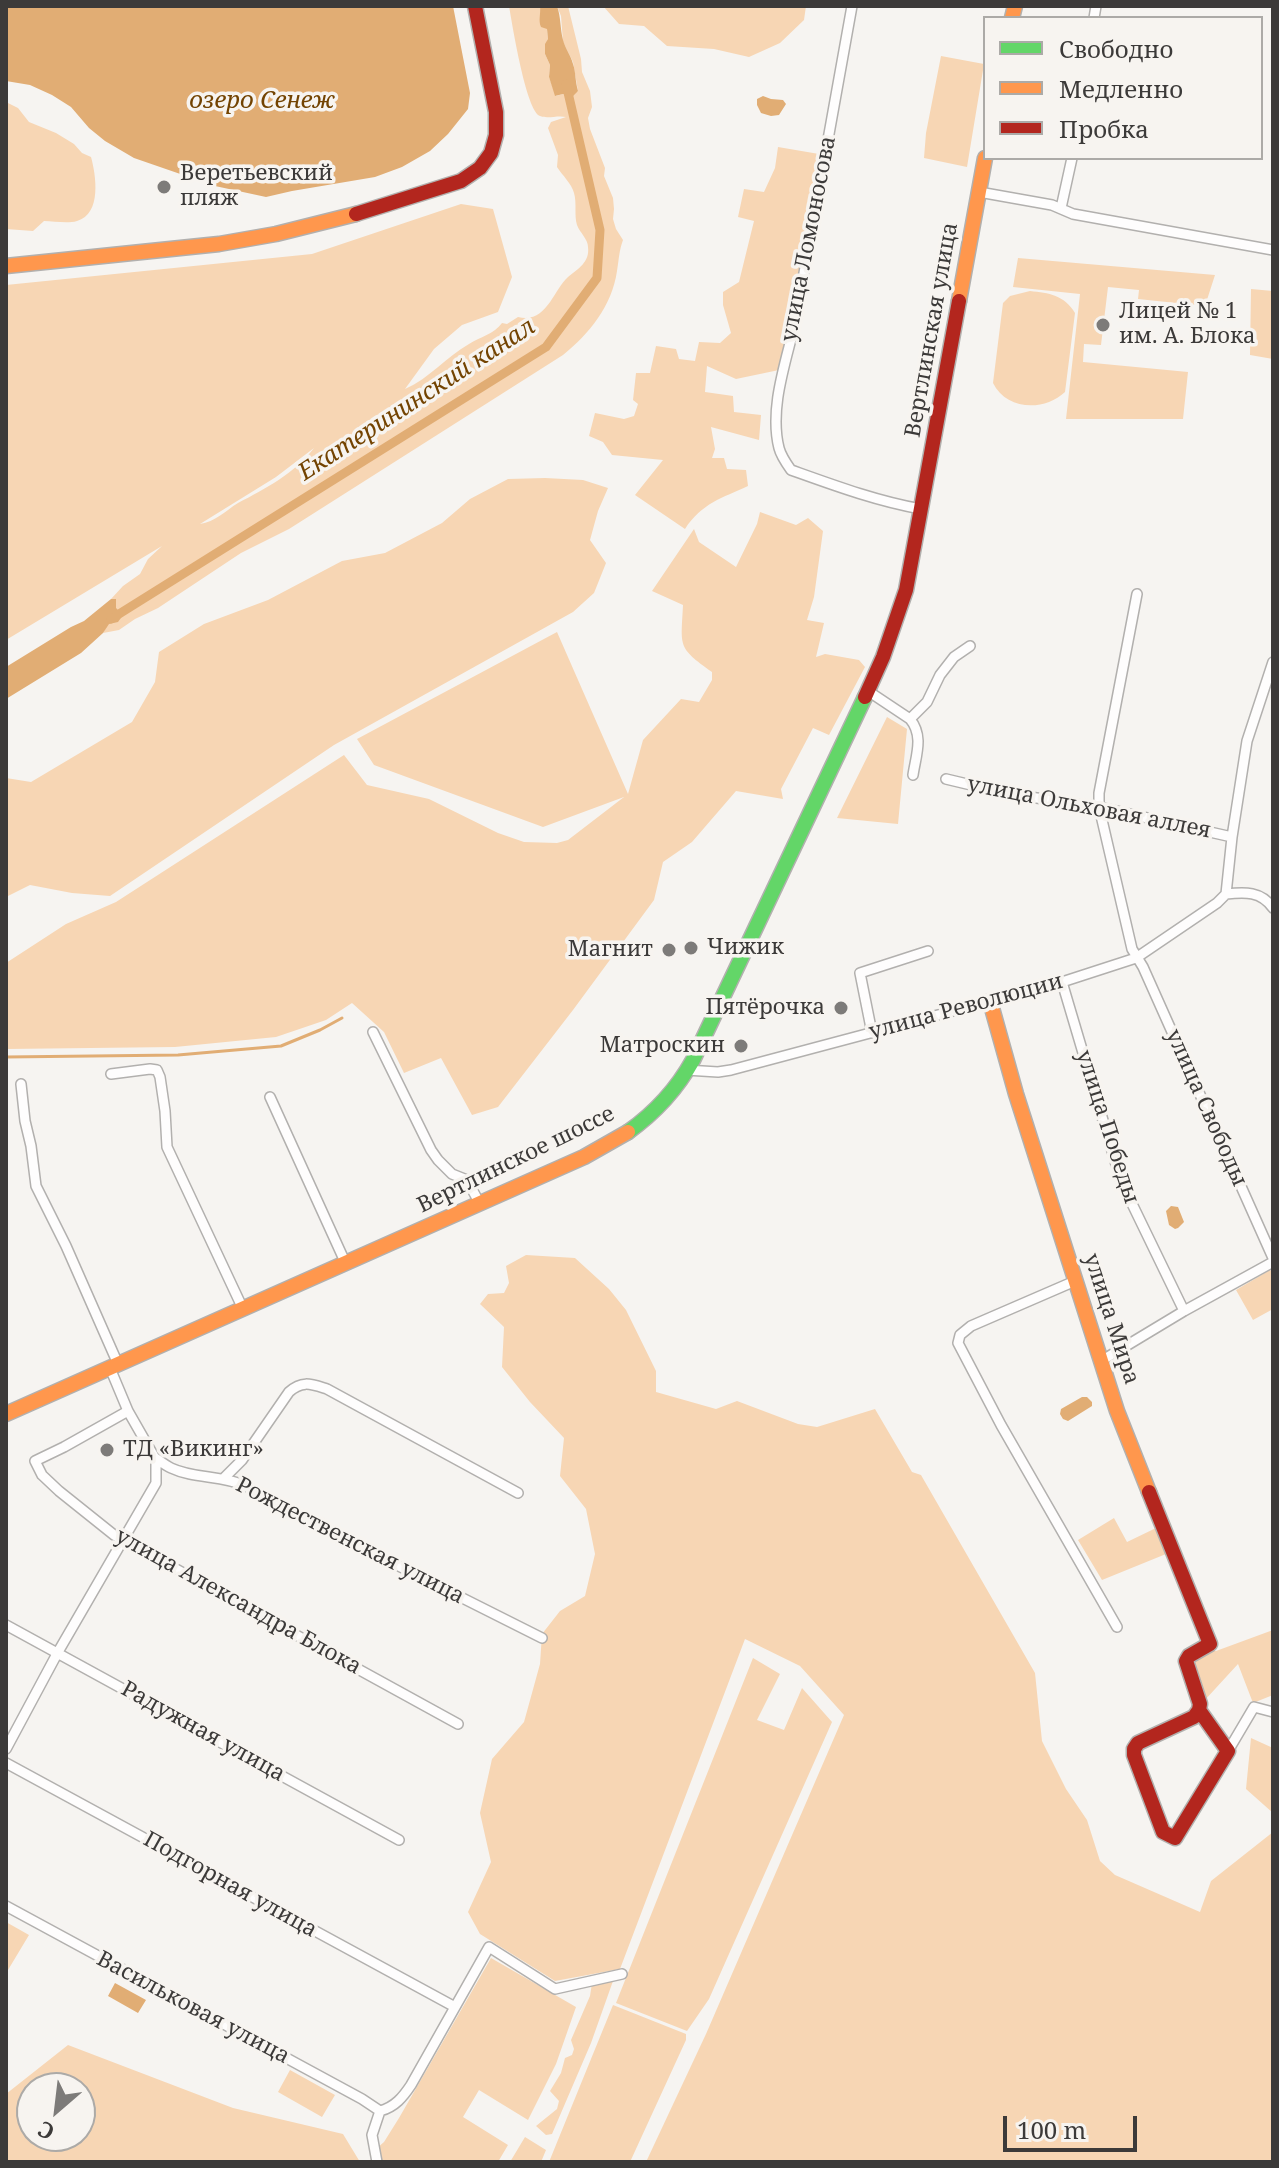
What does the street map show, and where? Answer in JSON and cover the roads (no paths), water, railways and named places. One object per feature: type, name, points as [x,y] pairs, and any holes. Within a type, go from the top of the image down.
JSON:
[{"type":"street","points":[[6,266],[248,239],[321,224],[461,181],[475,173],[489,157],[497,127],[475,6]]},
{"type":"street","name":"улица Ломоносова","points":[[852,6],[795,323],[783,372],[777,411],[780,451],[791,470],[838,487],[921,509]]},
{"type":"street","name":"Вертлинская улица","points":[[921,509],[985,160]]},
{"type":"street","points":[[1061,208],[1072,160]]},
{"type":"street","points":[[979,192],[1061,208],[1073,214],[1273,250]]},
{"type":"street","name":"Вертлинское шоссе","points":[[6,1414],[584,1157],[626,1133],[663,1103],[686,1070],[713,1020],[868,691],[898,618],[921,509]]},
{"type":"street","name":"улица Свободы","points":[[1137,594],[1099,793],[1099,807],[1136,958],[1143,967],[1273,1260]]},
{"type":"street","points":[[910,719],[927,702],[940,675],[954,657],[970,646]]},
{"type":"street","points":[[1273,662],[1247,741],[1226,894],[1243,892],[1260,895],[1273,908]]},
{"type":"street","points":[[868,691],[910,719],[917,728],[919,737],[913,775]]},
{"type":"street","name":"улица Ольховая аллея","points":[[946,779],[1009,794],[1099,807],[1232,837]]},
{"type":"street","name":"улица Революции","points":[[686,1070],[731,1070],[1062,982],[1136,958],[1226,894]]},
{"type":"street","points":[[872,1033],[860,973],[928,951]]},
{"type":"street","name":"улица Победы","points":[[1062,982],[1121,1181],[1184,1311]]},
{"type":"street","name":"улица Мира","points":[[990,1001],[1016,1094],[1117,1411],[1210,1644],[1186,1661],[1200,1704],[1199,1710]]},
{"type":"street","points":[[373,1032],[438,1160],[452,1174],[467,1180],[480,1204]]},
{"type":"street","points":[[111,1074],[157,1070],[165,1111],[167,1147],[243,1309]]},
{"type":"street","points":[[6,1749],[156,1483],[157,1467],[128,1411],[114,1366],[66,1246],[36,1186],[21,1084]]},
{"type":"street","points":[[270,1097],[346,1264]]},
{"type":"street","points":[[1101,1361],[1273,1260]]},
{"type":"street","points":[[1075,1281],[971,1326],[960,1335],[958,1343],[1001,1425],[1117,1627]]},
{"type":"street","points":[[224,1478],[242,1460],[289,1392],[307,1383],[327,1389],[518,1493]]},
{"type":"street","name":"улица Александра Блока","points":[[128,1411],[35,1461],[42,1475],[114,1535],[458,1724]]},
{"type":"street","name":"Рождественская улица","points":[[154,1457],[185,1473],[224,1478],[246,1486],[542,1638]]},
{"type":"street","name":"Радужная улица","points":[[6,1625],[399,1840]]},
{"type":"street","points":[[1228,1751],[1199,1710],[1194,1717],[1138,1743],[1134,1755],[1163,1832],[1175,1838],[1228,1751],[1254,1707],[1273,1712]]},
{"type":"street","name":"Подгорная улица","points":[[6,1763],[455,2007]]},
{"type":"street","name":"Васильковая улица","points":[[6,1906],[380,2111]]},
{"type":"street","points":[[377,2162],[372,2135],[380,2111],[389,2108],[406,2094],[489,1947],[555,1989],[622,1974]]},
{"type":"water","name":"озеро Сенеж","points":[[6,6],[453,6],[470,93],[468,109],[430,151],[402,167],[375,177],[266,197],[215,186],[134,158],[105,141],[71,107],[52,95],[30,85],[6,81]]},
{"type":"water","points":[[540,6],[557,6],[578,91],[572,97],[563,94],[555,96],[545,54],[547,29],[540,24]]},
{"type":"water","points":[[763,96],[783,100],[786,104],[779,115],[761,113],[757,99]]},
{"type":"water","points":[[111,599],[116,599],[116,608],[123,615],[118,622],[109,624],[81,653],[6,699],[6,667],[84,621]]},
{"type":"water","points":[[1171,1206],[1178,1207],[1184,1222],[1175,1229],[1169,1225],[1166,1211]]},
{"type":"water","points":[[1087,1397],[1092,1406],[1068,1421],[1063,1419],[1061,1409]]},
{"type":"water","points":[[115,1983],[146,2000],[138,2013],[108,1996]]},
{"type":"waterway","name":"Екатерининский канал","points":[[111,619],[546,347],[597,278],[600,230],[566,84]]},
{"type":"waterway","points":[[6,1057],[178,1055],[281,1046],[342,1018]]},
{"type":"place","name":"Веретьевский пляж","points":[[164,187]]},
{"type":"place","name":"Лицей № 1 им. А. Блока","points":[[1103,325]]},
{"type":"place","name":"Чижик","points":[[691,948]]},
{"type":"place","name":"Магнит","points":[[669,950]]},
{"type":"place","name":"Пятёрочка","points":[[841,1008]]},
{"type":"place","name":"Матроскин","points":[[741,1046]]},
{"type":"place","name":"ТД «Викинг»","points":[[107,1450]]}]
